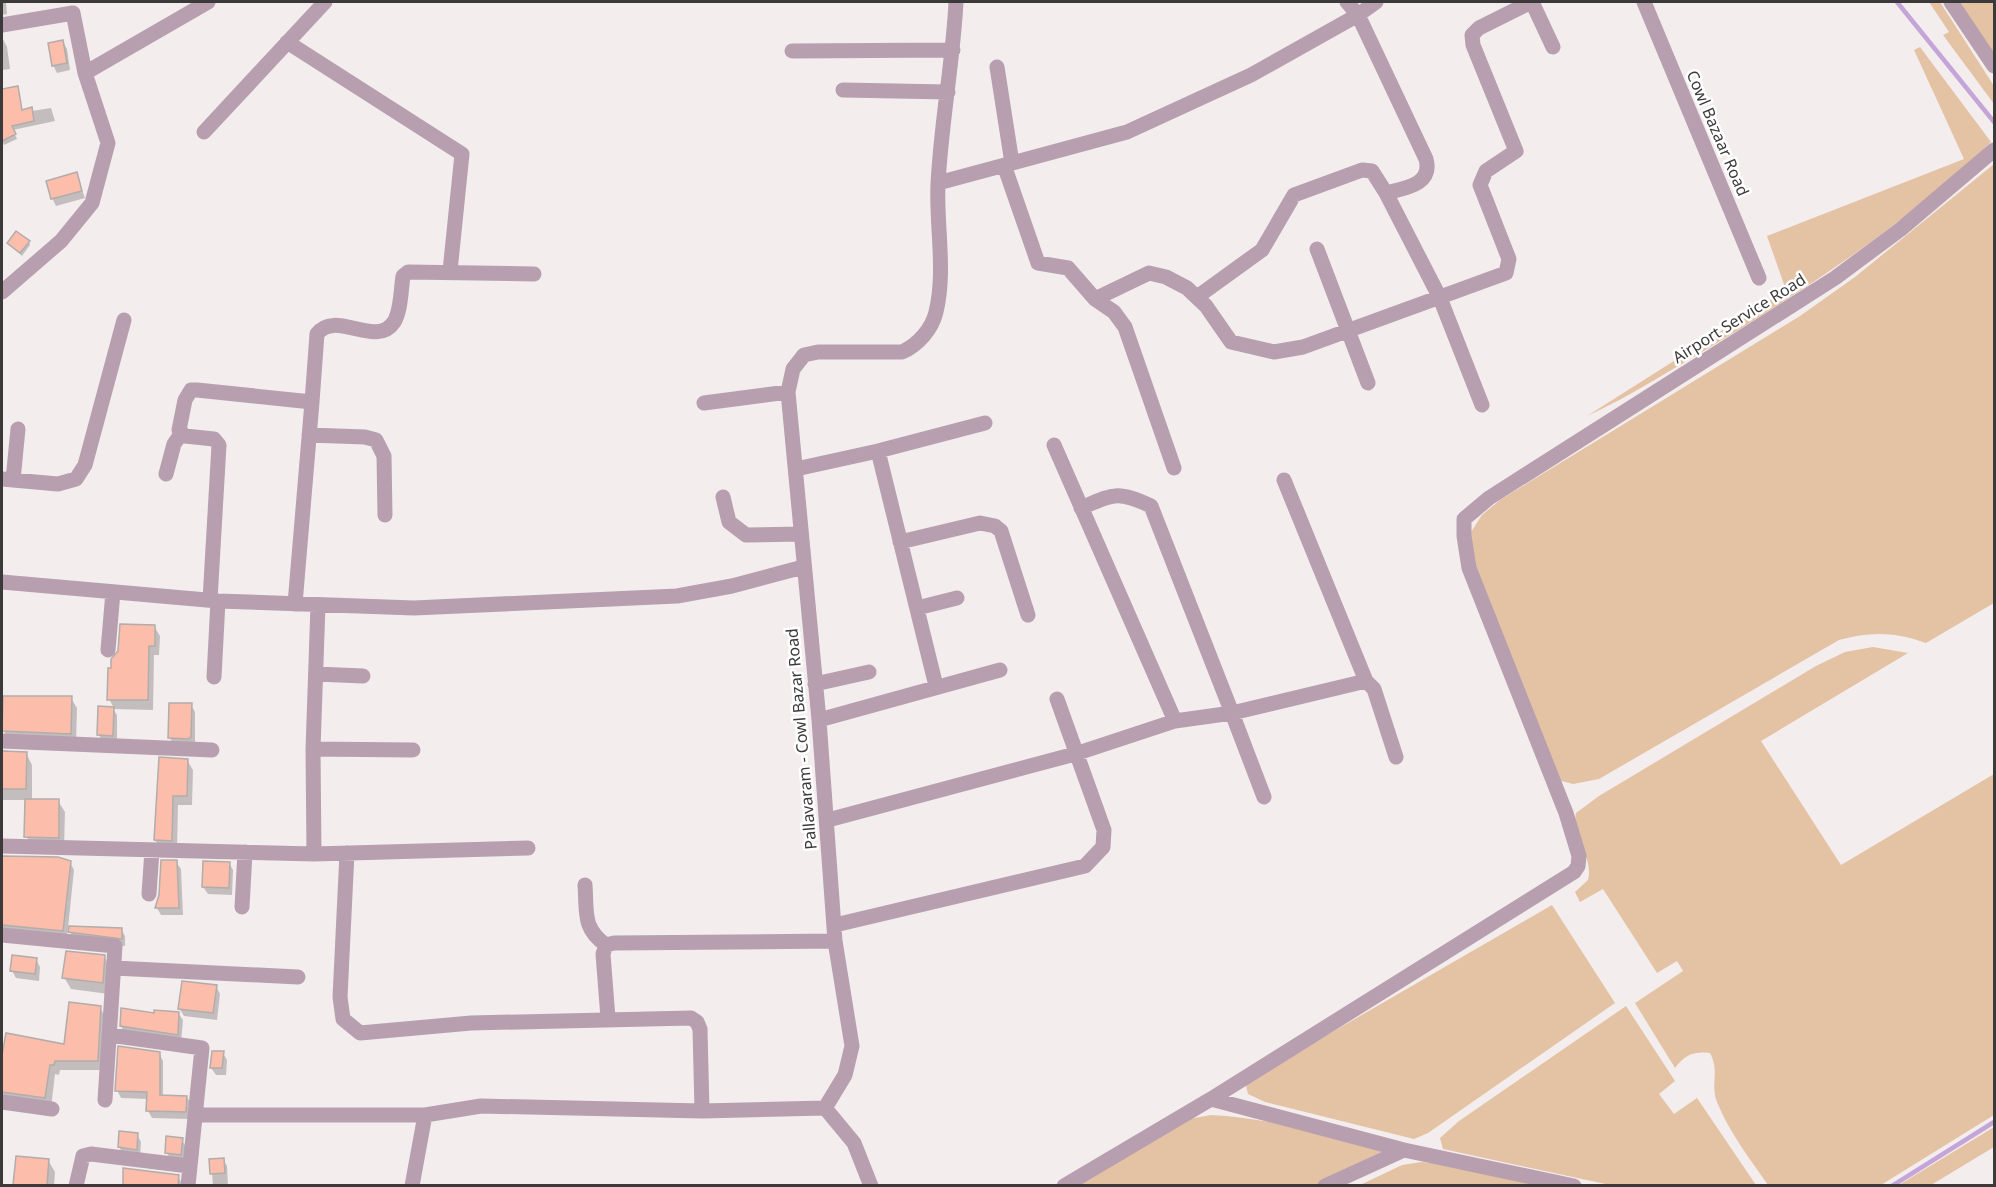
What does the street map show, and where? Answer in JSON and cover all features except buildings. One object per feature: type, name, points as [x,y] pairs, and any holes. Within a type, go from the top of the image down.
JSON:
[{"type":"street","points":[[85,73],[208,2]]},
{"type":"street","points":[[204,132],[324,2]]},
{"type":"street","name":"Pallavaram - Cowl Bazar Road","points":[[825,1108],[845,1075],[852,1047],[835,933],[828,820],[788,392],[793,369],[804,355],[818,352],[902,352],[914,346],[928,330],[936,313],[939,285],[938,183],[956,2]]},
{"type":"street","points":[[1347,2],[1358,15],[1428,166],[1422,180],[1386,194]]},
{"type":"street","points":[[938,183],[1127,132],[1251,75],[1358,15],[1376,2]]},
{"type":"street","points":[[1095,299],[1149,273],[1166,277],[1187,288],[1197,297],[1206,306],[1225,336],[1232,342],[1274,352],[1303,347],[1497,278],[1506,273],[1509,259],[1480,185],[1486,171],[1516,151],[1473,45],[1472,35],[1479,28],[1532,2],[1553,47]]},
{"type":"street","name":"Cowl Bazaar Road","points":[[1644,2],[1759,278]]},
{"type":"street","points":[[1951,2],[1995,66]]},
{"type":"street","points":[[2,25],[73,13],[85,73],[108,142],[92,203],[61,241],[2,292]]},
{"type":"street","points":[[286,42],[462,154],[450,272]]},
{"type":"street","points":[[792,51],[953,50]]},
{"type":"street","points":[[997,67],[1008,164],[1038,263],[1068,268],[1095,299],[1114,312],[1125,327],[1174,468]]},
{"type":"street","points":[[843,90],[948,92]]},
{"type":"street","name":"Airport Service Road","points":[[1211,1099],[1574,872],[1578,866],[1579,856],[1566,813],[1469,568],[1464,537],[1464,519],[1489,498],[1835,278],[1901,229],[1995,150]]},
{"type":"street","points":[[1197,297],[1262,250],[1293,195],[1362,170],[1372,171],[1440,298],[1482,405]]},
{"type":"street","points":[[1317,249],[1368,383]]},
{"type":"street","points":[[295,604],[317,334],[322,328],[330,325],[377,332],[387,330],[396,320],[403,276],[417,271],[534,274]]},
{"type":"street","points":[[18,429],[7,480],[58,484],[76,479],[85,465],[124,320]]},
{"type":"street","points":[[166,474],[174,444],[181,434],[185,400],[191,390],[312,402]]},
{"type":"street","points":[[704,403],[788,392]]},
{"type":"street","points":[[796,469],[878,451],[985,423]]},
{"type":"street","points":[[181,434],[214,439],[219,445],[214,677]]},
{"type":"street","points":[[309,435],[365,437],[376,440],[384,456],[385,515]]},
{"type":"street","points":[[1054,445],[1175,721]]},
{"type":"street","points":[[878,451],[936,686]]},
{"type":"street","points":[[1284,480],[1366,681],[1374,689],[1396,757]]},
{"type":"street","points":[[1081,508],[1114,494],[1133,497],[1151,506],[1264,797]]},
{"type":"street","points":[[723,497],[729,522],[746,535],[801,534]]},
{"type":"street","points":[[900,542],[980,523],[995,526],[1001,531],[1028,615]]},
{"type":"street","points":[[2,582],[214,600],[414,608],[677,596],[732,586],[803,567]]},
{"type":"street","points":[[108,650],[113,592]]},
{"type":"street","points":[[916,608],[957,598]]},
{"type":"street","points":[[314,854],[313,749],[318,605]]},
{"type":"street","points":[[819,720],[1000,670]]},
{"type":"street","points":[[815,684],[869,672]]},
{"type":"street","points":[[316,674],[363,676]]},
{"type":"street","points":[[828,820],[1075,754],[1175,721],[1232,713],[1366,681]]},
{"type":"street","points":[[585,885],[592,935],[606,945],[835,933],[1085,866],[1103,847],[1104,830],[1057,699]]},
{"type":"street","points":[[2,741],[212,750]]},
{"type":"street","points":[[313,749],[413,750]]},
{"type":"street","points":[[2,846],[314,854],[528,848]]},
{"type":"street","points":[[149,894],[152,850]]},
{"type":"street","points":[[242,907],[245,852]]},
{"type":"street","points":[[347,853],[340,997],[343,1019],[360,1034],[471,1023],[608,1018],[691,1018],[698,1022],[702,1111]]},
{"type":"street","points":[[2,935],[116,946],[105,1100]]},
{"type":"street","points":[[606,945],[603,954],[608,1018]]},
{"type":"street","points":[[114,968],[298,977]]},
{"type":"street","points":[[110,1035],[202,1048],[189,1185]]},
{"type":"street","points":[[1064,1185],[1211,1099],[1404,1150],[1574,1185]]},
{"type":"street","points":[[2,1102],[52,1109]]},
{"type":"street","points":[[195,1116],[425,1115],[480,1106],[702,1111],[825,1108],[855,1143],[871,1185]]},
{"type":"street","points":[[412,1185],[425,1115]]},
{"type":"street","points":[[1325,1185],[1404,1150]]},
{"type":"street","points":[[76,1185],[79,1164],[83,1156],[91,1154],[189,1166]]},
{"type":"shaded area","points":[[1929,2],[1940,2],[1994,86],[1994,104],[1943,35],[1949,32]]},
{"type":"shaded area","points":[[1956,2],[1994,2],[1994,53],[1978,37]]},
{"type":"shaded area","points":[[1920,47],[1991,142],[1926,200],[1855,253],[1707,349],[1633,393],[1587,416],[1786,290],[1767,236],[1964,159],[1914,50]]},
{"type":"shaded area","points":[[1994,164],[1994,603],[1926,643],[1883,634],[1861,635],[1839,640],[1599,779],[1573,784],[1554,779],[1468,570],[1469,535],[1482,515],[1500,500],[1800,316],[1855,277]]},
{"type":"shaded area","points":[[1873,647],[1908,653],[1761,741],[1841,865],[1994,774],[1994,1115],[1881,1185],[1768,1185],[1734,1135],[1717,1102],[1714,1089],[1714,1066],[1710,1053],[1690,1055],[1675,1068],[1635,1003],[1683,971],[1677,961],[1657,973],[1603,889],[1580,902],[1575,892],[1588,880],[1589,871],[1575,822],[1576,813],[1599,796],[1816,666],[1845,652]]},
{"type":"shaded area","points":[[1552,905],[1615,1003],[1428,1133],[1414,1139],[1265,1102],[1248,1094],[1246,1086],[1251,1079]]},
{"type":"shaded area","points":[[1626,1006],[1675,1081],[1659,1094],[1674,1114],[1697,1098],[1756,1185],[1610,1185],[1443,1149],[1440,1138],[1459,1121]]},
{"type":"shaded area","points":[[1211,1115],[1254,1119],[1297,1128],[1380,1150],[1383,1153],[1320,1185],[1077,1186],[1189,1119]]},
{"type":"shaded area","points":[[1994,1127],[1994,1147],[1931,1185],[1899,1185]]},
{"type":"shaded area","points":[[1421,1162],[1442,1164],[1540,1186],[1358,1186],[1402,1165]]},
{"type":"waterway","points":[[1897,2],[1994,122]]},
{"type":"waterway","points":[[1892,1186],[1994,1122]]}]
